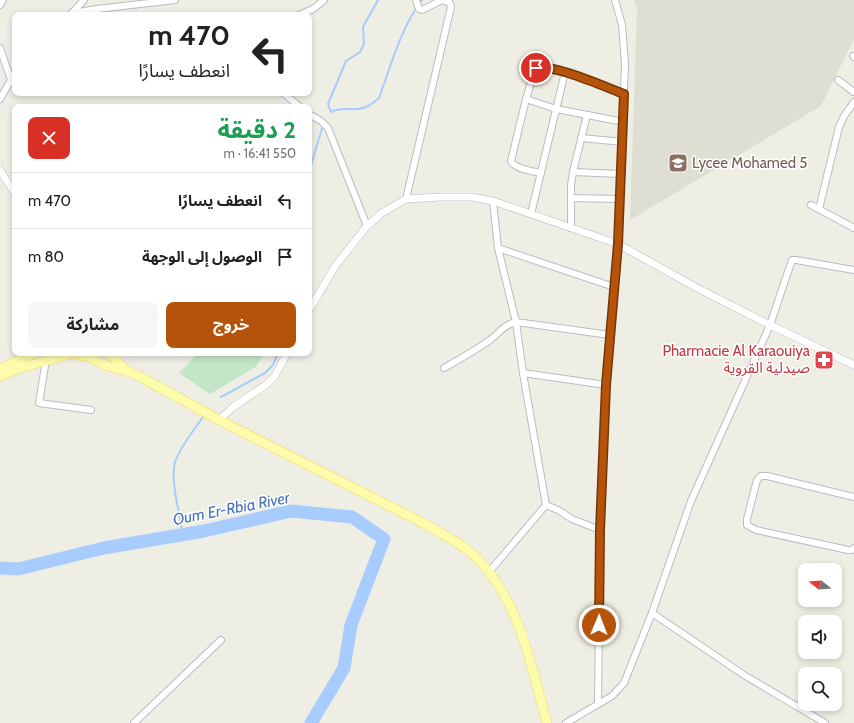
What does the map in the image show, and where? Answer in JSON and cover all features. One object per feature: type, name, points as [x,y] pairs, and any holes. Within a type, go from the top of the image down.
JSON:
[{"type":"main road","points":[[0,369],[28,356]]},
{"type":"main road","points":[[0,376],[20,368],[63,356]]},
{"type":"main road","points":[[92,356],[107,366],[127,371],[219,420],[427,526],[470,552],[489,572],[505,597],[520,628],[547,723]]},
{"type":"main road","points":[[112,356],[127,371]]},
{"type":"street","points":[[0,5],[3,0]]},
{"type":"street","points":[[73,12],[84,0]]},
{"type":"street","points":[[81,12],[175,0]]},
{"type":"street","points":[[306,12],[324,0]]},
{"type":"street","points":[[406,199],[451,7],[450,3],[442,0],[424,9],[419,9],[416,0]]},
{"type":"street","points":[[598,703],[600,530],[606,385],[618,244],[624,122],[625,64],[622,25],[615,0]]},
{"type":"street","points":[[0,48],[12,77]]},
{"type":"street","points":[[541,174],[516,166],[512,164],[511,161],[526,99],[536,68],[541,67],[565,72],[624,94]]},
{"type":"street","points":[[531,214],[565,72]]},
{"type":"street","points":[[838,80],[854,92]]},
{"type":"street","points":[[0,99],[12,81]]},
{"type":"street","points":[[287,96],[296,104]]},
{"type":"street","points":[[526,99],[556,109],[624,122]]},
{"type":"street","points":[[819,209],[839,127],[844,116],[854,102]]},
{"type":"street","points":[[572,228],[571,198],[573,172],[587,115]]},
{"type":"street","points":[[312,116],[326,124],[330,132],[367,226]]},
{"type":"street","points":[[581,138],[623,142]]},
{"type":"street","points":[[0,170],[12,189]]},
{"type":"street","points":[[573,172],[621,174]]},
{"type":"street","points":[[312,305],[336,265],[367,226],[382,213],[406,199],[472,197],[493,201],[618,244],[697,288],[854,365]]},
{"type":"street","points":[[571,198],[620,200]]},
{"type":"street","points":[[493,201],[498,248],[516,322],[523,373],[546,505]]},
{"type":"street","points":[[811,204],[854,228]]},
{"type":"street","points":[[498,248],[614,287]]},
{"type":"street","points":[[566,723],[612,696],[624,683],[652,613],[691,501],[770,325],[792,260],[854,270]]},
{"type":"street","points":[[444,368],[492,338],[510,323],[516,322],[610,335]]},
{"type":"street","points":[[219,420],[232,408],[267,384],[275,376],[285,356]]},
{"type":"street","points":[[46,360],[39,403],[91,410]]},
{"type":"street","points":[[523,373],[606,385]]},
{"type":"street","points":[[854,498],[767,476],[761,476],[757,480],[747,519],[747,525],[756,530],[848,550],[852,550],[854,548]]},
{"type":"street","points":[[546,505],[558,510],[572,519],[600,530]]},
{"type":"street","points":[[489,572],[546,505]]},
{"type":"street","points":[[652,613],[744,675],[825,723]]},
{"type":"street","points":[[134,723],[221,640]]},
{"type":"shaded area","name":"Lycee Mohamed 5","points":[[634,0],[854,0],[854,39],[821,106],[630,220],[637,9]]},
{"type":"green space","points":[[195,356],[262,356],[257,366],[210,394],[179,373]]},
{"type":"waterway","points":[[378,0],[363,27],[364,44],[360,52],[346,61],[328,104],[331,112],[340,109],[363,108],[379,98],[392,60],[408,22],[422,0]]},
{"type":"waterway","points":[[312,162],[323,125]]},
{"type":"waterway","points":[[221,397],[265,373],[273,365],[277,356]]},
{"type":"waterway","points":[[183,535],[176,498],[174,478],[175,462],[177,456],[203,417]]},
{"type":"waterway","name":"Oum Er-Rbia River","points":[[0,568],[18,569],[104,548],[204,531],[291,511],[352,517],[384,539],[351,625],[344,668],[311,723]]},
{"type":"place","name":"Lycee Mohamed 5","points":[[678,163]]},
{"type":"place","name":"Pharmacie Al Karaouiya صيدلية القروية","points":[[824,360]]},
{"type":"route","points":[[536,68],[541,67],[565,72],[624,94],[618,244],[606,385],[600,530],[599,625]]}]
